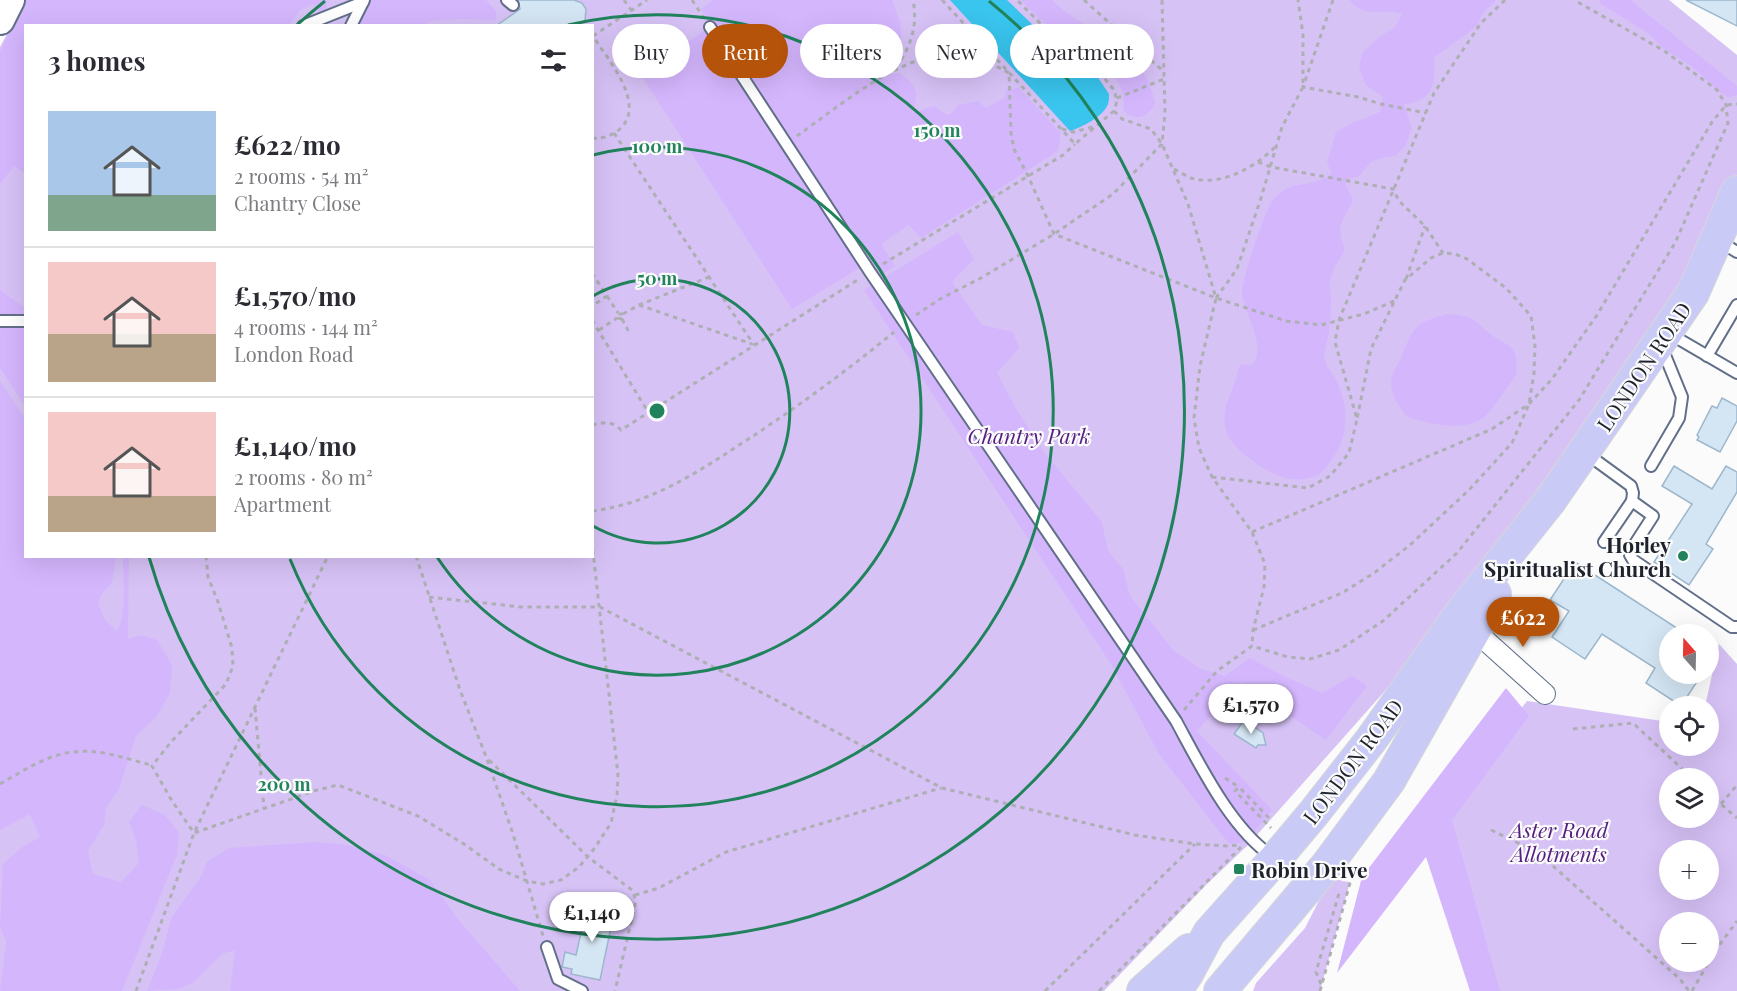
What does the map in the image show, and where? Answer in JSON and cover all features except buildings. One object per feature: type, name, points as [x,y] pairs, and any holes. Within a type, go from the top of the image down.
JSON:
[{"type":"main road","name":"LONDON ROAD","points":[[1189,986],[1209,933],[1274,843],[1360,755],[1462,610],[1529,529],[1727,246],[1737,192]]},
{"type":"main road","name":"LONDON ROAD","points":[[1220,991],[1331,877],[1475,631],[1529,529]]},
{"type":"main road","points":[[1241,991],[1244,983],[1269,956],[1331,877]]},
{"type":"main road","points":[[1143,991],[1209,933]]},
{"type":"street","points":[[0,20],[10,0]]},
{"type":"street","points":[[1475,631],[1545,694]]},
{"type":"lane","points":[[308,24],[364,1]]},
{"type":"lane","points":[[352,24],[364,1]]},
{"type":"lane","points":[[743,78],[904,323],[1176,721],[1208,781],[1246,832],[1266,852],[1274,843]]},
{"type":"lane","points":[[1707,356],[1737,305]]},
{"type":"lane","points":[[0,321],[24,321]]},
{"type":"lane","points":[[1663,337],[1707,356],[1737,373]]},
{"type":"lane","points":[[1651,466],[1679,418],[1682,397],[1663,337]]},
{"type":"lane","points":[[1584,452],[1631,486],[1634,493],[1632,501],[1604,542]]},
{"type":"lane","points":[[1632,501],[1653,516],[1631,550],[1630,555],[1633,560],[1732,627],[1737,627]]},
{"type":"lane","points":[[547,947],[558,979],[582,991]]},
{"type":"path","points":[[624,0],[631,10]]},
{"type":"path","points":[[594,35],[647,0]]},
{"type":"path","points":[[692,0],[708,24]]},
{"type":"path","points":[[903,57],[914,32],[913,0]]},
{"type":"path","points":[[942,0],[1075,144]]},
{"type":"path","points":[[594,425],[608,422],[621,430],[870,272],[1063,155],[1114,111],[1117,98],[1110,83],[1081,55],[1055,38],[1017,0]]},
{"type":"path","points":[[1084,0],[1163,72]]},
{"type":"path","points":[[594,511],[615,508],[656,495],[701,470],[802,404],[904,323],[940,299],[981,278],[1054,234],[1113,194],[1162,144],[1165,113],[1160,0]]},
{"type":"path","points":[[1298,0],[1303,34],[1304,87]]},
{"type":"path","points":[[1252,646],[1253,630],[1264,587],[1265,564],[1252,532],[1212,477],[1199,448],[1194,418],[1200,366],[1216,298],[1237,269],[1282,127],[1304,87],[1333,0]]},
{"type":"path","points":[[1357,420],[1335,342],[1339,320],[1434,93],[1481,23],[1505,0]]},
{"type":"path","points":[[1252,646],[1288,657],[1310,659],[1339,650],[1383,621],[1457,554],[1579,400],[1676,243],[1728,123],[1726,105],[1717,90],[1663,50],[1574,0]]},
{"type":"path","points":[[594,38],[626,90],[630,106],[626,121],[614,133],[607,137],[594,138]]},
{"type":"path","points":[[903,66],[928,57],[965,55],[981,59],[1009,73]]},
{"type":"path","points":[[1009,73],[1011,133],[1014,148],[1054,234],[1216,298],[1286,321],[1321,325],[1364,314],[1394,301]]},
{"type":"path","points":[[786,143],[882,78]]},
{"type":"path","points":[[1117,98],[1164,79]]},
{"type":"path","points":[[1304,87],[1426,113]]},
{"type":"path","points":[[1252,532],[1492,429],[1529,404],[1552,379],[1596,315],[1713,122],[1726,105],[1737,104]]},
{"type":"path","points":[[1114,111],[1122,119],[1151,129],[1162,144],[1188,204],[1216,298]]},
{"type":"path","points":[[1060,128],[1074,132],[1097,125]]},
{"type":"path","points":[[614,133],[754,345]]},
{"type":"path","points":[[1173,168],[1192,178],[1208,180],[1225,177],[1244,171],[1266,157],[1277,145]]},
{"type":"path","points":[[1257,162],[1393,189]]},
{"type":"path","points":[[1393,189],[1399,201],[1425,226],[1443,253]]},
{"type":"path","points":[[1212,477],[1308,488],[1330,476],[1349,453],[1371,349],[1405,280],[1425,226]]},
{"type":"path","points":[[1253,630],[1342,592],[1374,573],[1410,545],[1469,490],[1512,443],[1529,404],[1535,346],[1531,316],[1506,288],[1467,260],[1455,254],[1443,253],[1431,258],[1405,280]]},
{"type":"path","points":[[594,276],[629,332]]},
{"type":"path","points":[[599,330],[639,305],[709,277]]},
{"type":"path","points":[[594,305],[607,296]]},
{"type":"path","points":[[639,305],[754,345]]},
{"type":"path","points":[[594,323],[648,412]]},
{"type":"path","points":[[152,765],[226,684],[233,666],[232,648],[208,577],[206,558]]},
{"type":"path","points":[[136,991],[194,833],[327,558]]},
{"type":"path","points":[[417,558],[460,690],[487,759],[547,947]]},
{"type":"path","points":[[194,833],[317,790],[338,785],[418,816],[499,869],[527,881],[543,884],[561,880],[588,857],[610,823],[618,785],[594,558]]},
{"type":"path","points":[[429,597],[521,607],[600,607],[942,788],[1135,835],[1195,844],[1227,846],[1243,844],[1099,991]]},
{"type":"path","points":[[1176,721],[1217,671],[1252,646]]},
{"type":"path","points":[[255,708],[264,808]]},
{"type":"path","points":[[1573,729],[1633,723],[1681,768]]},
{"type":"path","points":[[0,784],[41,762],[76,751],[102,753],[152,765],[172,801],[194,833]]},
{"type":"path","points":[[487,759],[588,857],[632,890],[635,895],[636,901],[615,991]]},
{"type":"path","points":[[1737,786],[1720,804],[1737,818]]},
{"type":"path","points":[[1269,818],[1239,787],[1235,791],[1274,843]]},
{"type":"path","points":[[635,895],[659,888],[726,852],[942,788]]},
{"type":"path","points":[[1491,830],[1536,851],[1680,979],[1690,991],[1737,921]]},
{"type":"path","points":[[1046,991],[1195,844]]},
{"type":"path","points":[[1322,986],[1316,972],[1331,877]]},
{"type":"green space","points":[[24,0],[327,0],[326,10],[320,12],[313,4],[300,10],[290,24],[24,24],[24,172],[14,166],[0,184],[0,52]]},
{"type":"green space","name":"Chantry Park","points":[[25,0],[1669,0],[1737,55],[1737,192],[1529,529],[1248,845],[1104,991],[0,991],[0,47]]},
{"type":"green space","points":[[371,0],[486,0],[496,11],[496,20],[459,19],[425,24],[356,24]]},
{"type":"green space","points":[[713,0],[892,0],[900,24],[800,24],[800,78],[903,78],[903,76],[913,86],[916,94],[912,113],[934,106],[947,115],[953,112],[958,105],[978,101],[986,108],[1004,98],[1007,89],[1019,88],[1061,133],[1058,151],[921,238],[909,225],[881,244],[895,266],[878,277],[747,78],[788,78],[788,24],[711,24],[701,9]]},
{"type":"green space","points":[[1020,0],[1052,0],[1084,24],[1046,24]]},
{"type":"green space","points":[[1350,0],[1496,0],[1483,13],[1477,26],[1435,57],[1433,84],[1425,97],[1416,102],[1404,104],[1412,128],[1405,146],[1395,156],[1371,162],[1358,177],[1350,178],[1345,184],[1353,200],[1340,228],[1345,249],[1330,280],[1329,332],[1325,356],[1343,397],[1345,428],[1339,447],[1321,472],[1306,479],[1287,478],[1261,467],[1235,446],[1226,431],[1224,419],[1238,368],[1244,364],[1253,365],[1256,357],[1256,340],[1244,304],[1242,288],[1253,249],[1271,203],[1288,188],[1315,182],[1332,174],[1327,162],[1336,132],[1380,112],[1383,97],[1366,85],[1359,68],[1362,53],[1378,38],[1395,27],[1402,14],[1361,10]]},
{"type":"green space","points":[[1599,0],[1630,0],[1737,86],[1737,95],[1728,97],[1722,94],[1694,68],[1664,49],[1648,33],[1601,4]]},
{"type":"green space","points":[[702,32],[702,78],[737,78],[861,267],[792,309],[643,78],[690,78],[690,40]]},
{"type":"green space","points":[[1116,78],[1145,78],[1155,104],[1152,109],[1140,117],[1128,114],[1123,110],[1124,97]]},
{"type":"green space","points":[[958,232],[974,259],[952,282],[982,325],[1013,332],[1019,348],[997,373],[1018,412],[1044,452],[1102,522],[1108,551],[1123,569],[1130,596],[1174,651],[1201,669],[1225,676],[1250,658],[1322,693],[1352,676],[1367,686],[1326,740],[1240,682],[1197,731],[1272,810],[1246,842],[1229,844],[1159,754],[1111,664],[864,290]]},
{"type":"green space","points":[[0,290],[24,307],[24,318],[7,315],[0,320]]},
{"type":"green space","points":[[1447,314],[1464,316],[1473,320],[1511,348],[1516,359],[1517,374],[1496,404],[1483,418],[1466,425],[1434,424],[1406,416],[1391,387],[1393,373],[1412,334],[1421,324]]},
{"type":"green space","points":[[6,324],[24,325],[24,404],[0,368],[0,329]]},
{"type":"green space","points":[[0,381],[24,417],[24,558],[116,558],[112,582],[101,595],[98,603],[104,619],[117,631],[123,606],[123,558],[129,558],[128,639],[141,635],[157,640],[172,665],[170,693],[157,716],[136,736],[119,789],[106,808],[104,825],[88,851],[93,874],[121,882],[139,863],[136,840],[129,822],[142,805],[165,815],[179,833],[177,854],[122,991],[0,991],[6,941],[0,927],[3,864],[21,848],[40,837],[30,814],[0,830]]},
{"type":"green space","name":"Aster Road Allotments","points":[[1719,644],[1737,664],[1737,991],[1492,991],[1445,807],[1527,701],[1659,721],[1659,756],[1719,756],[1719,696],[1707,696],[1710,684],[1719,684]]},
{"type":"green space","points":[[1506,688],[1529,716],[1452,820],[1500,991],[1470,991],[1426,857],[1337,973],[1362,877]]},
{"type":"green space","points":[[317,842],[347,845],[385,855],[430,880],[457,918],[520,991],[230,991],[235,950],[222,954],[194,982],[178,989],[147,991],[160,959],[172,917],[202,875],[207,862],[229,848]]},
{"type":"green space","points":[[1337,878],[1350,882],[1320,991],[1253,991],[1256,983],[1305,928],[1330,879]]},
{"type":"water","points":[[950,0],[1007,0],[1032,24],[1010,24],[1010,66],[998,52],[998,24],[972,24]]},
{"type":"water","points":[[1021,78],[1098,78],[1109,94],[1105,109],[1092,121],[1070,131]]},
{"type":"place","name":"Horley Spiritualist Church","points":[[1683,556]]},
{"type":"place","name":"Robin Drive","points":[[1239,869]]}]
